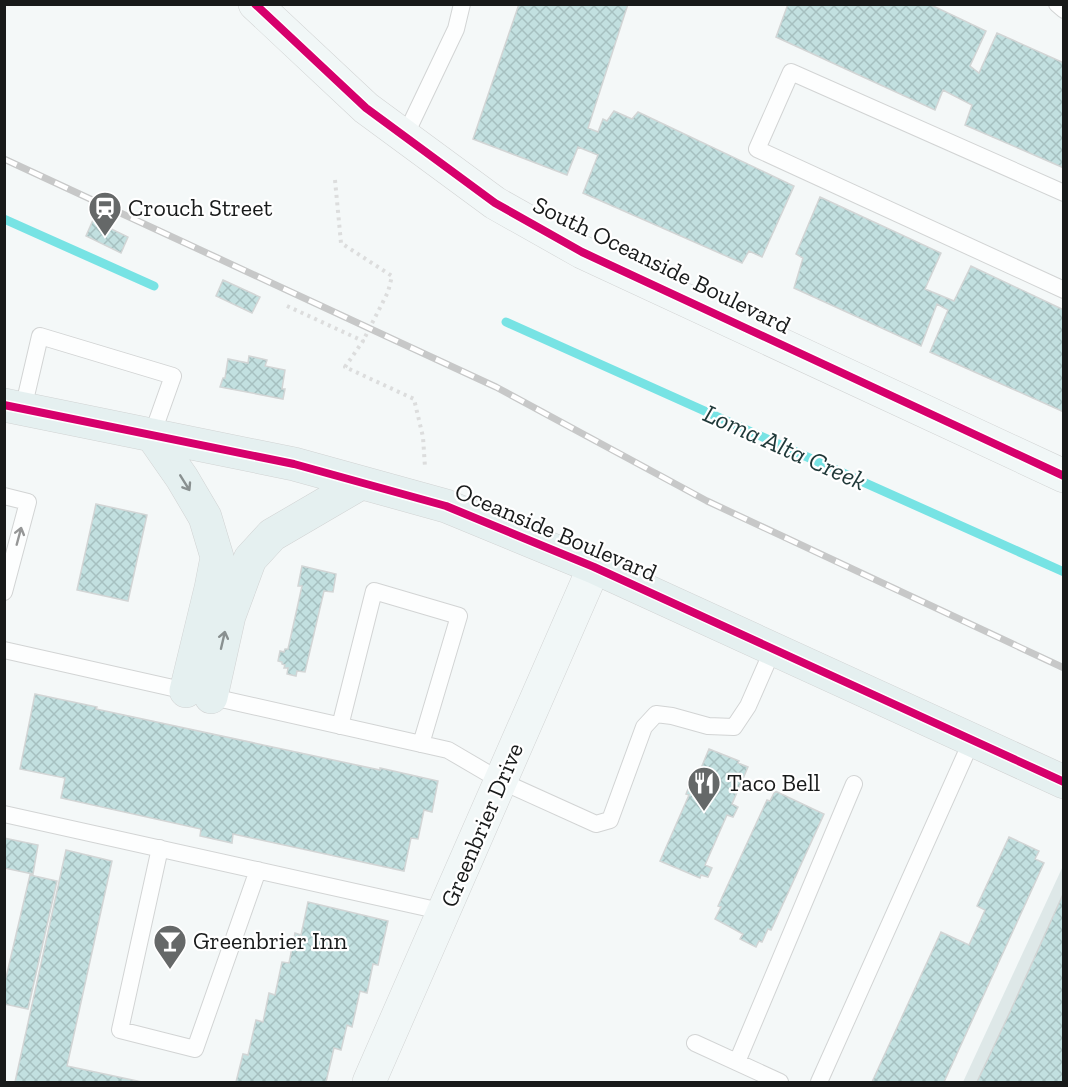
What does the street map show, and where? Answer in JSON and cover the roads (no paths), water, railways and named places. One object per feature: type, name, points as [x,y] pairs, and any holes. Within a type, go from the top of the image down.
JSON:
[{"type":"main road","name":"Oceanside Boulevard","points":[[14,407],[294,464],[446,506],[594,567],[1064,782]]},
{"type":"main road","points":[[152,435],[206,517],[217,556],[198,694]]},
{"type":"main road","points":[[198,694],[250,559],[272,535],[361,483]]},
{"type":"street","name":"South Oceanside Boulevard","points":[[255,4],[366,108],[495,203],[582,252],[1064,476]]},
{"type":"street","name":"Greenbrier Drive","points":[[369,1083],[594,567]]},
{"type":"lane","points":[[404,138],[456,29],[462,4]]},
{"type":"lane","points":[[1057,4],[1064,10]]},
{"type":"lane","points":[[1064,193],[791,72],[757,149],[1064,290]]},
{"type":"lane","points":[[14,407],[40,336],[173,376],[152,435]]},
{"type":"lane","points":[[4,496],[28,502],[4,592]]},
{"type":"lane","points":[[340,726],[374,591],[459,616],[421,744]]},
{"type":"lane","points":[[4,650],[448,750],[501,781],[596,824],[610,820],[644,727],[656,714],[708,726],[734,727],[748,706],[773,649]]},
{"type":"lane","points":[[819,1083],[972,740]]},
{"type":"lane","points":[[737,1062],[854,784]]},
{"type":"lane","points":[[4,814],[445,912]]},
{"type":"lane","points":[[160,848],[120,1030],[195,1049],[258,870]]},
{"type":"lane","points":[[695,1043],[780,1083]]},
{"type":"waterway","name":"Loma Alta Creek","points":[[4,219],[154,286]]},
{"type":"waterway","name":"Loma Alta Creek","points":[[506,322],[1064,572]]},
{"type":"railway","points":[[4,159],[496,387],[707,501],[1064,668]]},
{"type":"place","name":"Crouch Street","points":[[105,237]]},
{"type":"place","name":"Taco Bell","points":[[704,812]]},
{"type":"place","name":"Greenbrier Inn","points":[[170,970]]}]
